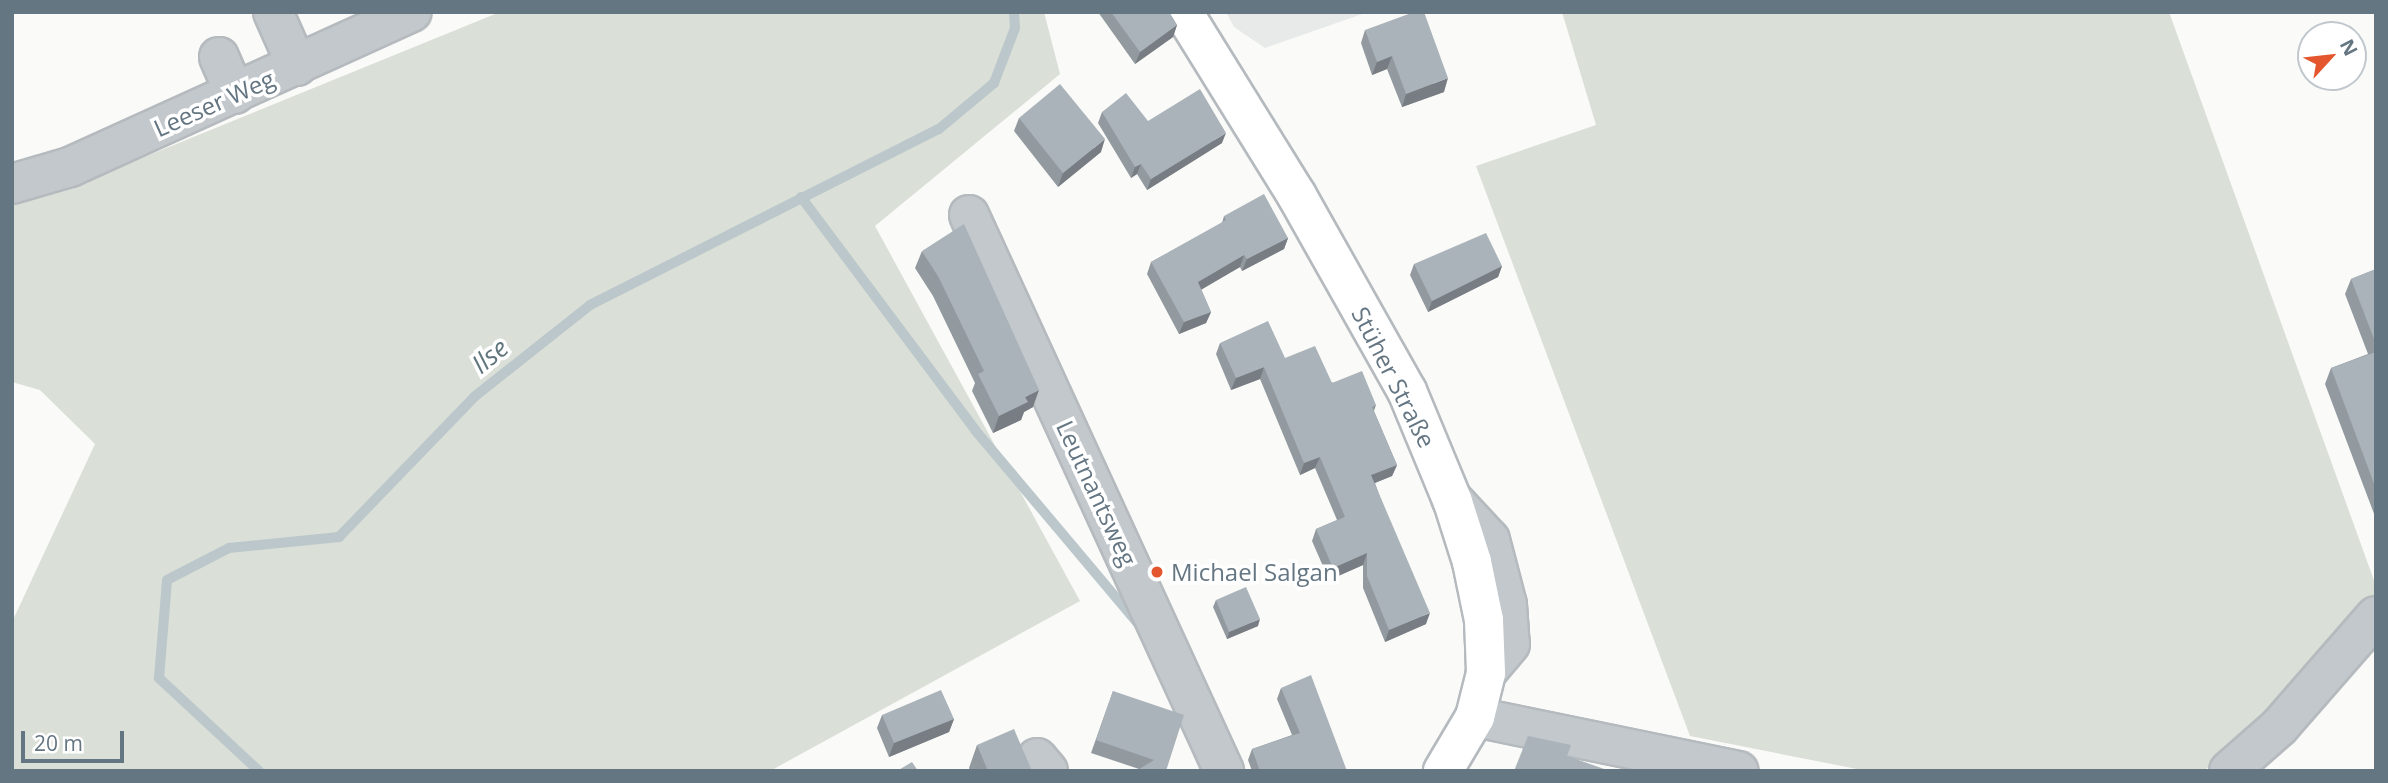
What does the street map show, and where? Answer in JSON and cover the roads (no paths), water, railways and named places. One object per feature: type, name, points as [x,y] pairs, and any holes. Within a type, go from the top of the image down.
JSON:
[{"type":"main road","name":"Stüher Straße","points":[[1183,12],[1297,196],[1402,382],[1451,498],[1472,562],[1484,620],[1486,673],[1475,717],[1443,771]]},
{"type":"street","points":[[273,12],[297,66]]},
{"type":"street","name":"Leeser Weg","points":[[12,184],[70,167],[297,66],[404,14]]},
{"type":"street","points":[[219,57],[235,94]]},
{"type":"street","name":"Leutnantsweg","points":[[970,215],[1224,771]]},
{"type":"street","points":[[2229,771],[2279,727],[2376,616]]},
{"type":"street","points":[[1475,717],[1739,771]]},
{"type":"waterway","name":"Ilse","points":[[259,771],[159,678],[167,580],[229,548],[339,537],[474,397],[590,305],[939,129],[994,83],[1015,28],[1014,12]]},
{"type":"waterway","points":[[801,197],[975,430],[1141,627]]},
{"type":"place","name":"Michael Salgan","points":[[1157,572]]}]
